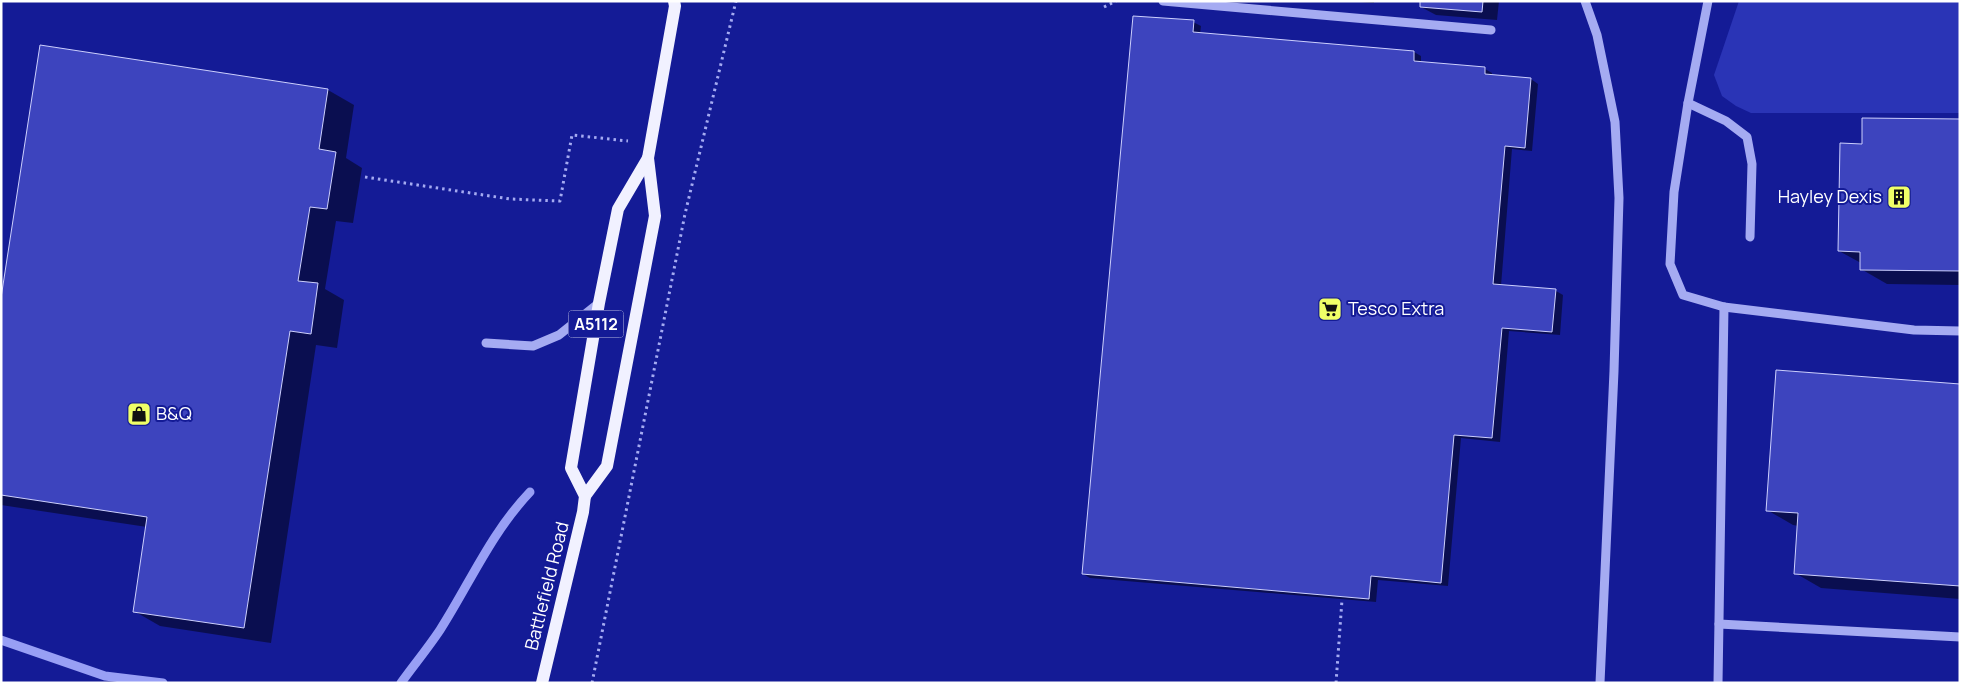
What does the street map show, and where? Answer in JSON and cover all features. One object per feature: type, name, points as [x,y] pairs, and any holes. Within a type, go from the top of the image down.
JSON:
[{"type":"main road","name":"Battlefield Road","points":[[585,496],[571,468],[600,303],[618,209],[648,158],[674,2]]},
{"type":"main road","name":"Battlefield Road","points":[[542,683],[583,512],[585,496],[607,466],[655,216],[648,158]]},
{"type":"lane","points":[[1163,1],[1491,30]]},
{"type":"lane","points":[[1585,1],[1597,35],[1615,122],[1619,198],[1614,371],[1600,683]]},
{"type":"lane","points":[[1708,1],[1688,103],[1674,192],[1670,264],[1683,295],[1724,307],[1914,330],[1960,331]]},
{"type":"lane","points":[[1688,103],[1726,121],[1747,137],[1752,164],[1750,237]]},
{"type":"lane","points":[[486,343],[534,346],[559,335],[600,303]]},
{"type":"lane","points":[[1718,683],[1724,307]]},
{"type":"lane","points":[[1719,624],[1960,637]]},
{"type":"path","points":[[592,683],[685,214],[736,1]]},
{"type":"path","points":[[1104,7],[1116,1]]},
{"type":"path","points":[[366,177],[510,199],[560,201],[572,135],[651,144]]},
{"type":"path","points":[[1336,683],[1342,600]]},
{"type":"shaded area","points":[[1739,1],[1960,1],[1960,113],[1751,113],[1736,106],[1722,96],[1714,75]]},
{"type":"building","points":[[1420,1],[1483,1],[1482,12],[1420,7]]},
{"type":"building","name":"Tesco Extra","points":[[1133,16],[1194,20],[1193,32],[1414,51],[1414,61],[1485,67],[1485,74],[1531,78],[1525,148],[1505,146],[1493,284],[1556,289],[1552,332],[1502,328],[1492,438],[1454,435],[1441,583],[1371,576],[1369,599],[1082,574]]},
{"type":"building","name":"B&Q","points":[[40,45],[328,89],[319,149],[336,152],[327,209],[310,207],[298,281],[318,283],[311,334],[290,331],[244,628],[133,612],[147,517],[1,495],[1,298]]},
{"type":"building","name":"Hayley Dexis","points":[[1862,118],[1960,119],[1960,271],[1860,270],[1860,252],[1838,251],[1840,143],[1862,144]]},
{"type":"building","points":[[1776,370],[1960,384],[1960,586],[1794,574],[1798,513],[1766,511]]},
{"type":"waterway","points":[[401,683],[440,630],[492,541],[530,492]]},
{"type":"waterway","points":[[1,640],[105,676],[163,683]]},
{"type":"place","name":"Hayley Dexis","points":[[1899,197]]},
{"type":"place","name":"Tesco Extra","points":[[1330,309]]},
{"type":"place","name":"B&Q","points":[[139,414]]}]
